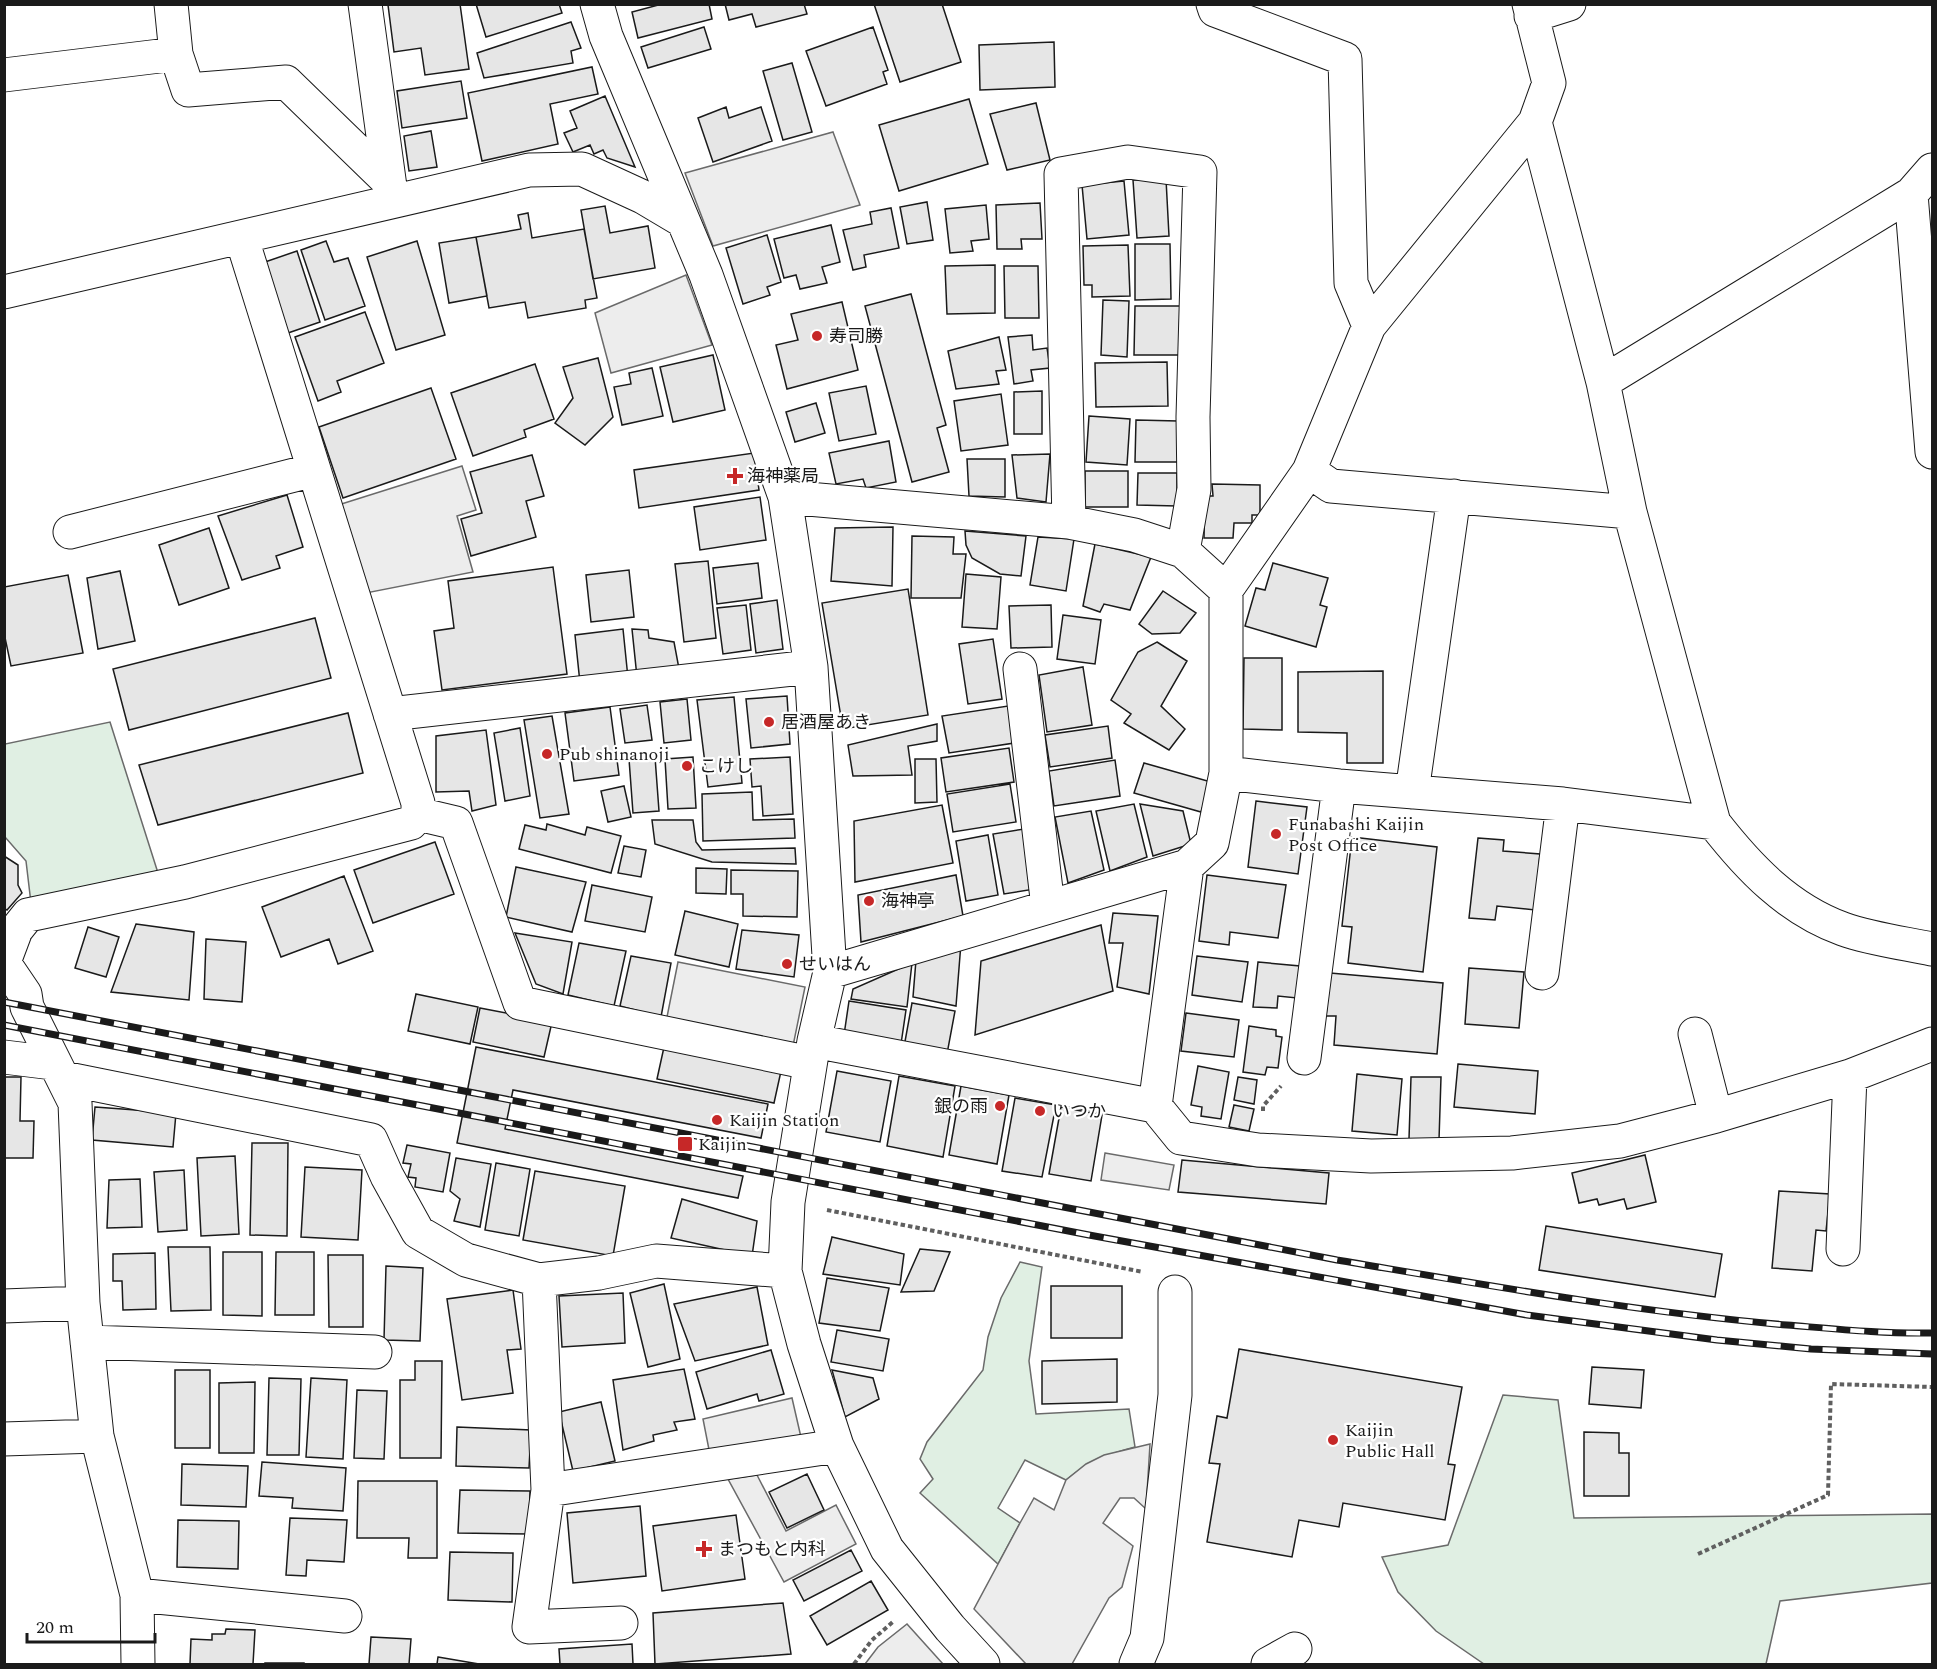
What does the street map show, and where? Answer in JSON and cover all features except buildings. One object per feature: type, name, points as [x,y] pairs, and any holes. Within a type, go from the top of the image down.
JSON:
[{"type":"street","points":[[171,4],[176,54],[188,90],[286,82],[391,192]]},
{"type":"street","points":[[365,4],[391,192]]},
{"type":"street","points":[[597,4],[606,36],[680,219],[706,275],[785,497],[811,667],[830,972],[812,1052],[788,1202],[785,1271],[804,1344],[837,1446],[887,1549],[983,1665]]},
{"type":"street","points":[[1213,4],[1215,10],[1345,59],[1351,283],[1369,326]]},
{"type":"street","points":[[830,972],[1187,866],[1212,843],[1226,773],[1226,590],[1309,471],[1369,326],[1535,122],[1549,83],[1530,10],[1569,4]]},
{"type":"street","points":[[4,75],[176,54]]},
{"type":"street","points":[[1535,122],[1603,382],[1630,512],[1714,823],[1741,858],[1785,900],[1843,929],[1932,949]]},
{"type":"street","points":[[1069,522],[1061,174],[1128,162],[1200,172],[1193,417],[1194,489],[1183,552]]},
{"type":"street","points":[[4,292],[242,239],[391,192],[529,170],[582,169],[643,196],[680,219]]},
{"type":"street","points":[[1603,382],[1911,194],[1932,170]]},
{"type":"street","points":[[1911,194],[1932,453]]},
{"type":"street","points":[[138,1665],[137,1595],[97,1436],[83,1303],[75,1103],[27,1007],[25,994],[4,963],[16,930],[28,915],[185,882],[411,823],[418,814],[418,803],[242,239]]},
{"type":"street","points":[[70,532],[314,470]]},
{"type":"street","points":[[1309,471],[1331,486],[1630,512]]},
{"type":"street","points":[[1412,792],[1454,496]]},
{"type":"street","points":[[785,497],[1069,522],[1134,535],[1183,552],[1226,590]]},
{"type":"street","points":[[390,714],[811,667]]},
{"type":"street","points":[[1020,669],[1048,907]]},
{"type":"street","points":[[1226,773],[1339,786],[1563,804],[1714,823]]},
{"type":"street","points":[[1304,1058],[1339,786]]},
{"type":"street","points":[[1542,973],[1563,804]]},
{"type":"street","points":[[418,814],[456,823],[520,1003],[1155,1106],[1182,1137],[1258,1150],[1371,1156],[1512,1153],[1620,1141],[1716,1116],[1850,1076],[1932,1044]]},
{"type":"street","points":[[1155,1106],[1187,866]]},
{"type":"street","points":[[1695,1034],[1716,1116]]},
{"type":"street","points":[[4,1056],[371,1140],[387,1176],[418,1232],[465,1260],[539,1280],[599,1273],[656,1261],[785,1271]]},
{"type":"street","points":[[1843,1249],[1850,1076]]},
{"type":"street","points":[[539,1280],[548,1490],[529,1628],[621,1623]]},
{"type":"street","points":[[1136,1665],[1147,1638],[1175,1395],[1175,1292]]},
{"type":"street","points":[[4,1306],[83,1303]]},
{"type":"street","points":[[87,1342],[375,1352]]},
{"type":"street","points":[[4,1439],[97,1436]]},
{"type":"street","points":[[548,1490],[837,1446]]},
{"type":"street","points":[[137,1595],[345,1616]]},
{"type":"path","points":[[1258,1150],[1263,1106],[1304,1058]]},
{"type":"path","points":[[788,1202],[1175,1278],[1175,1292]]},
{"type":"path","points":[[1698,1554],[1828,1495],[1831,1384],[1932,1387]]},
{"type":"path","points":[[854,1665],[872,1640]]},
{"type":"green space","points":[[110,722],[158,873],[31,903],[26,861],[5,837],[5,744]]},
{"type":"green space","points":[[1020,1262],[1042,1267],[1029,1361],[1036,1414],[1129,1409],[1135,1447],[1099,1459],[1066,1480],[1025,1460],[998,1508],[1020,1523],[998,1564],[920,1493],[933,1479],[920,1459],[927,1442],[983,1370],[988,1337],[1001,1298]]},
{"type":"green space","points":[[1503,1395],[1558,1400],[1574,1518],[1932,1514],[1932,1583],[1780,1601],[1766,1664],[1484,1664],[1436,1631],[1398,1592],[1382,1557],[1448,1545]]},
{"type":"shaded area","points":[[833,132],[860,205],[713,246],[685,173]]},
{"type":"shaded area","points":[[686,275],[712,345],[611,373],[595,313]]},
{"type":"shaded area","points":[[462,466],[476,510],[457,516],[473,572],[361,594],[335,506]]},
{"type":"shaded area","points":[[678,962],[805,987],[793,1046],[666,1022]]},
{"type":"shaded area","points":[[1105,1153],[1174,1165],[1169,1190],[1101,1180]]},
{"type":"shaded area","points":[[792,1398],[803,1446],[711,1460],[703,1419]]},
{"type":"shaded area","points":[[1150,1444],[1146,1509],[1134,1498],[1120,1498],[1103,1523],[1133,1546],[1122,1587],[1109,1598],[1072,1664],[1026,1664],[974,1609],[1034,1498],[1054,1510],[1066,1480],[1086,1464],[1104,1455]]},
{"type":"shaded area","points":[[757,1475],[786,1531],[836,1505],[856,1544],[784,1582],[728,1479]]},
{"type":"shaded area","points":[[907,1624],[943,1664],[865,1664],[878,1647]]},
{"type":"railway","points":[[4,1002],[1337,1260],[1561,1297],[1730,1320],[1842,1330],[1932,1333]]},
{"type":"railway","points":[[4,1025],[1089,1235],[1527,1315],[1717,1340],[1811,1349],[1932,1354]]},
{"type":"place","name":"寿司勝","points":[[817,336]]},
{"type":"place","name":"海神薬局","points":[[735,476]]},
{"type":"place","name":"居酒屋あき","points":[[769,722]]},
{"type":"place","name":"Pub shinanoji","points":[[547,754]]},
{"type":"place","name":"こけし","points":[[687,766]]},
{"type":"place","name":"Funabashi Kaijin Post Office","points":[[1276,834]]},
{"type":"place","name":"海神亭","points":[[869,901]]},
{"type":"place","name":"せいはん","points":[[787,964]]},
{"type":"place","name":"銀の雨","points":[[1000,1106]]},
{"type":"place","name":"いつか","points":[[1040,1111]]},
{"type":"place","name":"Kaijin Station","points":[[717,1120]]},
{"type":"place","name":"Kaijin","points":[[685,1144]]},
{"type":"place","name":"Kaijin Public Hall","points":[[1333,1440]]},
{"type":"place","name":"まつもと内科","points":[[704,1549]]}]
